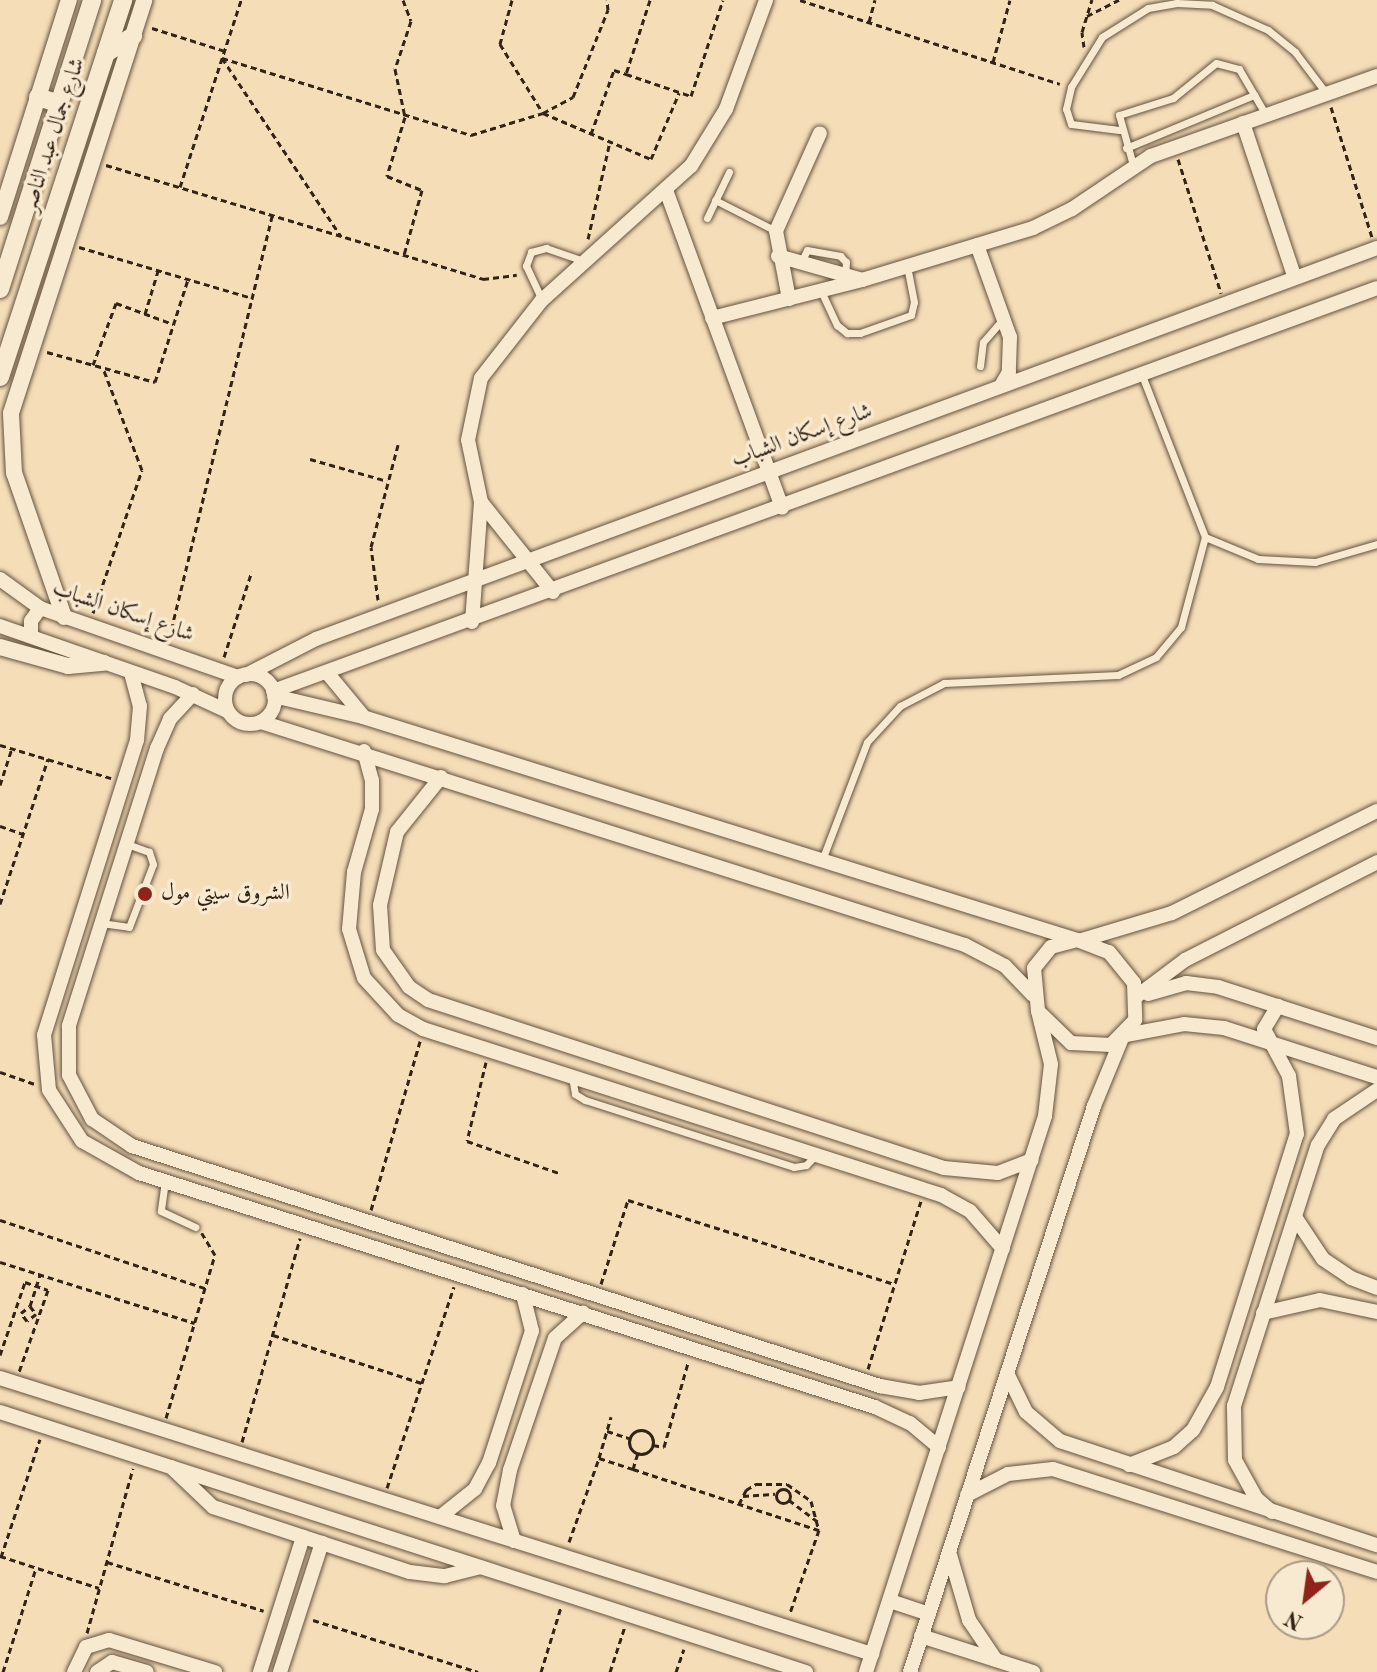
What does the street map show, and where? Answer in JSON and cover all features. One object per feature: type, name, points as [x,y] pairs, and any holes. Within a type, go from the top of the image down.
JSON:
[{"type":"main road","name":"شارع جمال عبد الناصر","points":[[0,289],[92,0]]},
{"type":"main road","name":"شارع جمال عبد الناصر","points":[[0,377],[123,0]]},
{"type":"main road","points":[[106,53],[134,30]]},
{"type":"main road","points":[[38,97],[59,104]]},
{"type":"street","points":[[0,217],[69,0]]},
{"type":"street","points":[[64,617],[9,453],[11,413],[144,0]]},
{"type":"street","points":[[553,592],[525,562],[481,502],[471,471],[472,408],[496,353],[542,300],[583,261],[667,193],[691,166],[726,109],[766,0]]},
{"type":"street","points":[[712,318],[907,267],[1054,219],[1133,165],[1174,147],[1377,76]]},
{"type":"street","points":[[1243,123],[1295,278]]},
{"type":"street","points":[[789,299],[778,256],[776,231],[820,133]]},
{"type":"street","points":[[667,193],[782,508]]},
{"type":"street","points":[[977,245],[1005,317],[1012,354],[1001,386]]},
{"type":"street","name":"شارع إسكان الشباب","points":[[0,579],[40,608],[166,653],[242,676],[289,651],[381,615],[1376,248]]},
{"type":"street","points":[[778,256],[862,280]]},
{"type":"street","points":[[274,694],[1377,288]]},
{"type":"street","points":[[472,622],[481,502]]},
{"type":"street","points":[[31,636],[31,621],[40,608]]},
{"type":"street","points":[[0,626],[193,694],[227,711],[238,722],[261,722],[364,751],[965,945],[1005,966],[1033,995]]},
{"type":"street","points":[[0,647],[68,666],[104,663]]},
{"type":"street","points":[[131,673],[140,723],[44,1035],[49,1090],[68,1126],[98,1154],[165,1181],[884,1411],[939,1447]]},
{"type":"street","points":[[329,675],[363,717]]},
{"type":"street","points":[[227,711],[227,688],[242,676],[261,677],[274,694],[363,717],[1079,940],[1119,961],[1137,998],[1135,1020],[1124,1036],[1094,1106],[921,1636],[913,1671]]},
{"type":"street","points":[[193,694],[163,733],[101,923],[66,1050],[78,1099],[92,1119],[132,1146],[864,1380],[919,1393],[959,1387]]},
{"type":"street","points":[[261,722],[272,711],[274,694]]},
{"type":"street","points":[[364,751],[373,794],[350,901],[354,954],[378,998],[423,1029],[924,1190],[970,1211],[1003,1249]]},
{"type":"street","points":[[441,777],[397,832],[380,905],[383,950],[394,970],[419,994],[944,1168],[998,1173],[1032,1160]]},
{"type":"street","points":[[866,1672],[1045,1116],[1051,1064],[1033,995],[1034,968],[1041,956],[1051,947],[1172,913],[1377,811]]},
{"type":"street","points":[[1137,998],[1185,960],[1377,862]]},
{"type":"street","points":[[1137,998],[1186,983],[1218,987],[1377,1038]]},
{"type":"street","points":[[1129,1465],[1174,1447],[1193,1430],[1212,1399],[1293,1152],[1295,1095],[1269,1042],[1265,1022],[1278,1006]]},
{"type":"street","points":[[1038,1011],[1059,1035],[1084,1047],[1164,1026],[1204,1025],[1269,1042],[1377,1077]]},
{"type":"street","points":[[1272,1512],[1256,1498],[1235,1460],[1234,1406],[1313,1159],[1334,1119],[1377,1090]]},
{"type":"street","points":[[1293,1152],[1306,1152],[1313,1159]]},
{"type":"street","points":[[1295,1217],[1323,1259],[1371,1286]]},
{"type":"street","points":[[1358,1306],[1357,1291],[1371,1286]]},
{"type":"street","points":[[440,1517],[475,1489],[489,1463],[532,1331],[523,1294]]},
{"type":"street","points":[[1263,1313],[1320,1300],[1377,1312]]},
{"type":"street","points":[[514,1541],[503,1506],[510,1470],[555,1338],[583,1313]]},
{"type":"street","points":[[1007,1373],[1014,1393],[1042,1428],[1084,1451],[1377,1545]]},
{"type":"street","points":[[0,1378],[872,1654]]},
{"type":"street","points":[[1212,1399],[1222,1407],[1234,1406]]},
{"type":"street","points":[[0,1412],[806,1672]]},
{"type":"street","points":[[1076,1474],[1075,1464],[1084,1451]]},
{"type":"street","points":[[171,1467],[213,1507],[303,1537],[427,1575],[480,1567]]},
{"type":"street","points":[[967,1495],[1008,1474],[1053,1469],[1377,1572]]},
{"type":"street","points":[[260,1672],[303,1537]]},
{"type":"street","points":[[280,1672],[322,1543]]},
{"type":"street","points":[[949,1550],[969,1620],[996,1660]]},
{"type":"street","points":[[890,1601],[929,1614]]},
{"type":"street","points":[[921,1636],[1030,1672]]},
{"type":"street","points":[[74,1672],[81,1654],[93,1643],[109,1640],[207,1671]]},
{"type":"street","points":[[97,1672],[112,1662],[147,1672]]},
{"type":"lane","points":[[1119,130],[1071,124],[1066,109],[1071,87],[1085,59],[1102,37],[1148,8],[1212,5],[1268,30],[1295,52],[1326,93]]},
{"type":"lane","points":[[1133,165],[1119,130],[1122,111],[1173,98],[1216,63],[1234,65],[1266,115]]},
{"type":"lane","points":[[1126,148],[1254,95]]},
{"type":"lane","points":[[707,218],[729,172]]},
{"type":"lane","points":[[715,200],[776,231]]},
{"type":"lane","points":[[542,300],[528,271],[528,256],[541,248],[583,261]]},
{"type":"lane","points":[[821,291],[837,325],[847,333],[860,333],[911,315],[915,306],[907,267]]},
{"type":"lane","points":[[980,366],[983,342],[1005,317]]},
{"type":"lane","points":[[821,862],[867,742],[900,706],[944,683],[1118,675],[1156,657],[1181,627],[1205,537],[1142,375]]},
{"type":"lane","points":[[1205,537],[1258,559],[1315,562],[1377,544]]},
{"type":"lane","points":[[101,923],[129,927],[153,864],[149,852],[126,843]]},
{"type":"lane","points":[[165,1181],[161,1211],[195,1227]]},
{"type":"path","points":[[180,187],[241,0]]},
{"type":"path","points":[[403,0],[411,21],[395,69],[405,117],[387,176],[422,190],[404,255]]},
{"type":"path","points":[[512,0],[500,44],[543,113],[651,159],[679,93]]},
{"type":"path","points":[[222,58],[471,135],[543,113],[578,91],[608,10],[607,0]]},
{"type":"path","points":[[626,74],[650,0]]},
{"type":"path","points":[[591,134],[614,70],[691,96],[723,0]]},
{"type":"path","points":[[800,0],[1071,87]]},
{"type":"path","points":[[869,22],[875,0]]},
{"type":"path","points":[[993,62],[1010,0]]},
{"type":"path","points":[[1085,59],[1082,32],[1092,0]]},
{"type":"path","points":[[1087,16],[1119,0]]},
{"type":"path","points":[[134,30],[225,51]]},
{"type":"path","points":[[222,58],[340,236]]},
{"type":"path","points":[[1326,93],[1376,248]]},
{"type":"path","points":[[583,261],[610,141]]},
{"type":"path","points":[[1174,147],[1225,304]]},
{"type":"path","points":[[92,161],[494,281],[528,271]]},
{"type":"path","points":[[166,653],[272,215]]},
{"type":"path","points":[[65,243],[252,298]]},
{"type":"path","points":[[145,314],[158,271]]},
{"type":"path","points":[[31,348],[155,382],[188,279]]},
{"type":"path","points":[[93,365],[116,303],[173,324]]},
{"type":"path","points":[[88,626],[142,470],[103,368]]},
{"type":"path","points":[[381,615],[371,547],[398,445]]},
{"type":"path","points":[[310,459],[387,481]]},
{"type":"path","points":[[220,668],[252,571]]},
{"type":"path","points":[[0,745],[124,781]]},
{"type":"path","points":[[0,785],[12,748]]},
{"type":"path","points":[[0,904],[48,759]]},
{"type":"path","points":[[0,826],[23,834]]},
{"type":"path","points":[[368,1221],[423,1029]]},
{"type":"path","points":[[489,1051],[467,1141],[559,1173]]},
{"type":"path","points":[[0,1072],[49,1090]]},
{"type":"path","points":[[864,1380],[924,1190]]},
{"type":"path","points":[[598,1295],[628,1200],[895,1284]]},
{"type":"path","points":[[0,1220],[205,1288]]},
{"type":"path","points":[[239,1453],[303,1225]]},
{"type":"path","points":[[162,1429],[215,1255],[195,1227]]},
{"type":"path","points":[[0,1262],[195,1323]]},
{"type":"path","points":[[383,1499],[459,1274]]},
{"type":"path","points":[[21,1313],[30,1306],[40,1275]]},
{"type":"path","points":[[0,1355],[25,1282],[48,1290],[16,1383]]},
{"type":"path","points":[[30,1306],[38,1315]]},
{"type":"path","points":[[15,1311],[27,1321],[38,1315]]},
{"type":"path","points":[[272,1335],[422,1383]]},
{"type":"path","points":[[633,1469],[638,1453],[653,1445],[664,1447],[693,1348]]},
{"type":"path","points":[[564,1557],[611,1417]]},
{"type":"path","points":[[44,1426],[0,1557],[100,1588]]},
{"type":"path","points":[[629,1438],[644,1430],[653,1445]]},
{"type":"path","points":[[607,1431],[629,1438],[638,1453]]},
{"type":"path","points":[[81,1654],[137,1456]]},
{"type":"path","points":[[599,1458],[819,1530]]},
{"type":"path","points":[[739,1504],[741,1497],[756,1484],[786,1487],[811,1501],[819,1530],[785,1628]]},
{"type":"path","points":[[741,1497],[775,1494],[786,1487]]},
{"type":"path","points":[[786,1487],[789,1500],[818,1522]]},
{"type":"path","points":[[775,1494],[781,1504]]},
{"type":"path","points":[[777,1516],[781,1504],[789,1500]]},
{"type":"path","points":[[107,1562],[278,1615]]},
{"type":"path","points":[[3,1672],[36,1568]]},
{"type":"path","points":[[541,1672],[564,1594]]},
{"type":"path","points":[[298,1615],[478,1672]]},
{"type":"path","points":[[610,1672],[629,1615]]},
{"type":"path","points":[[676,1672],[689,1635]]},
{"type":"place","name":"الشروق سيتي مول","points":[[145,894]]}]
